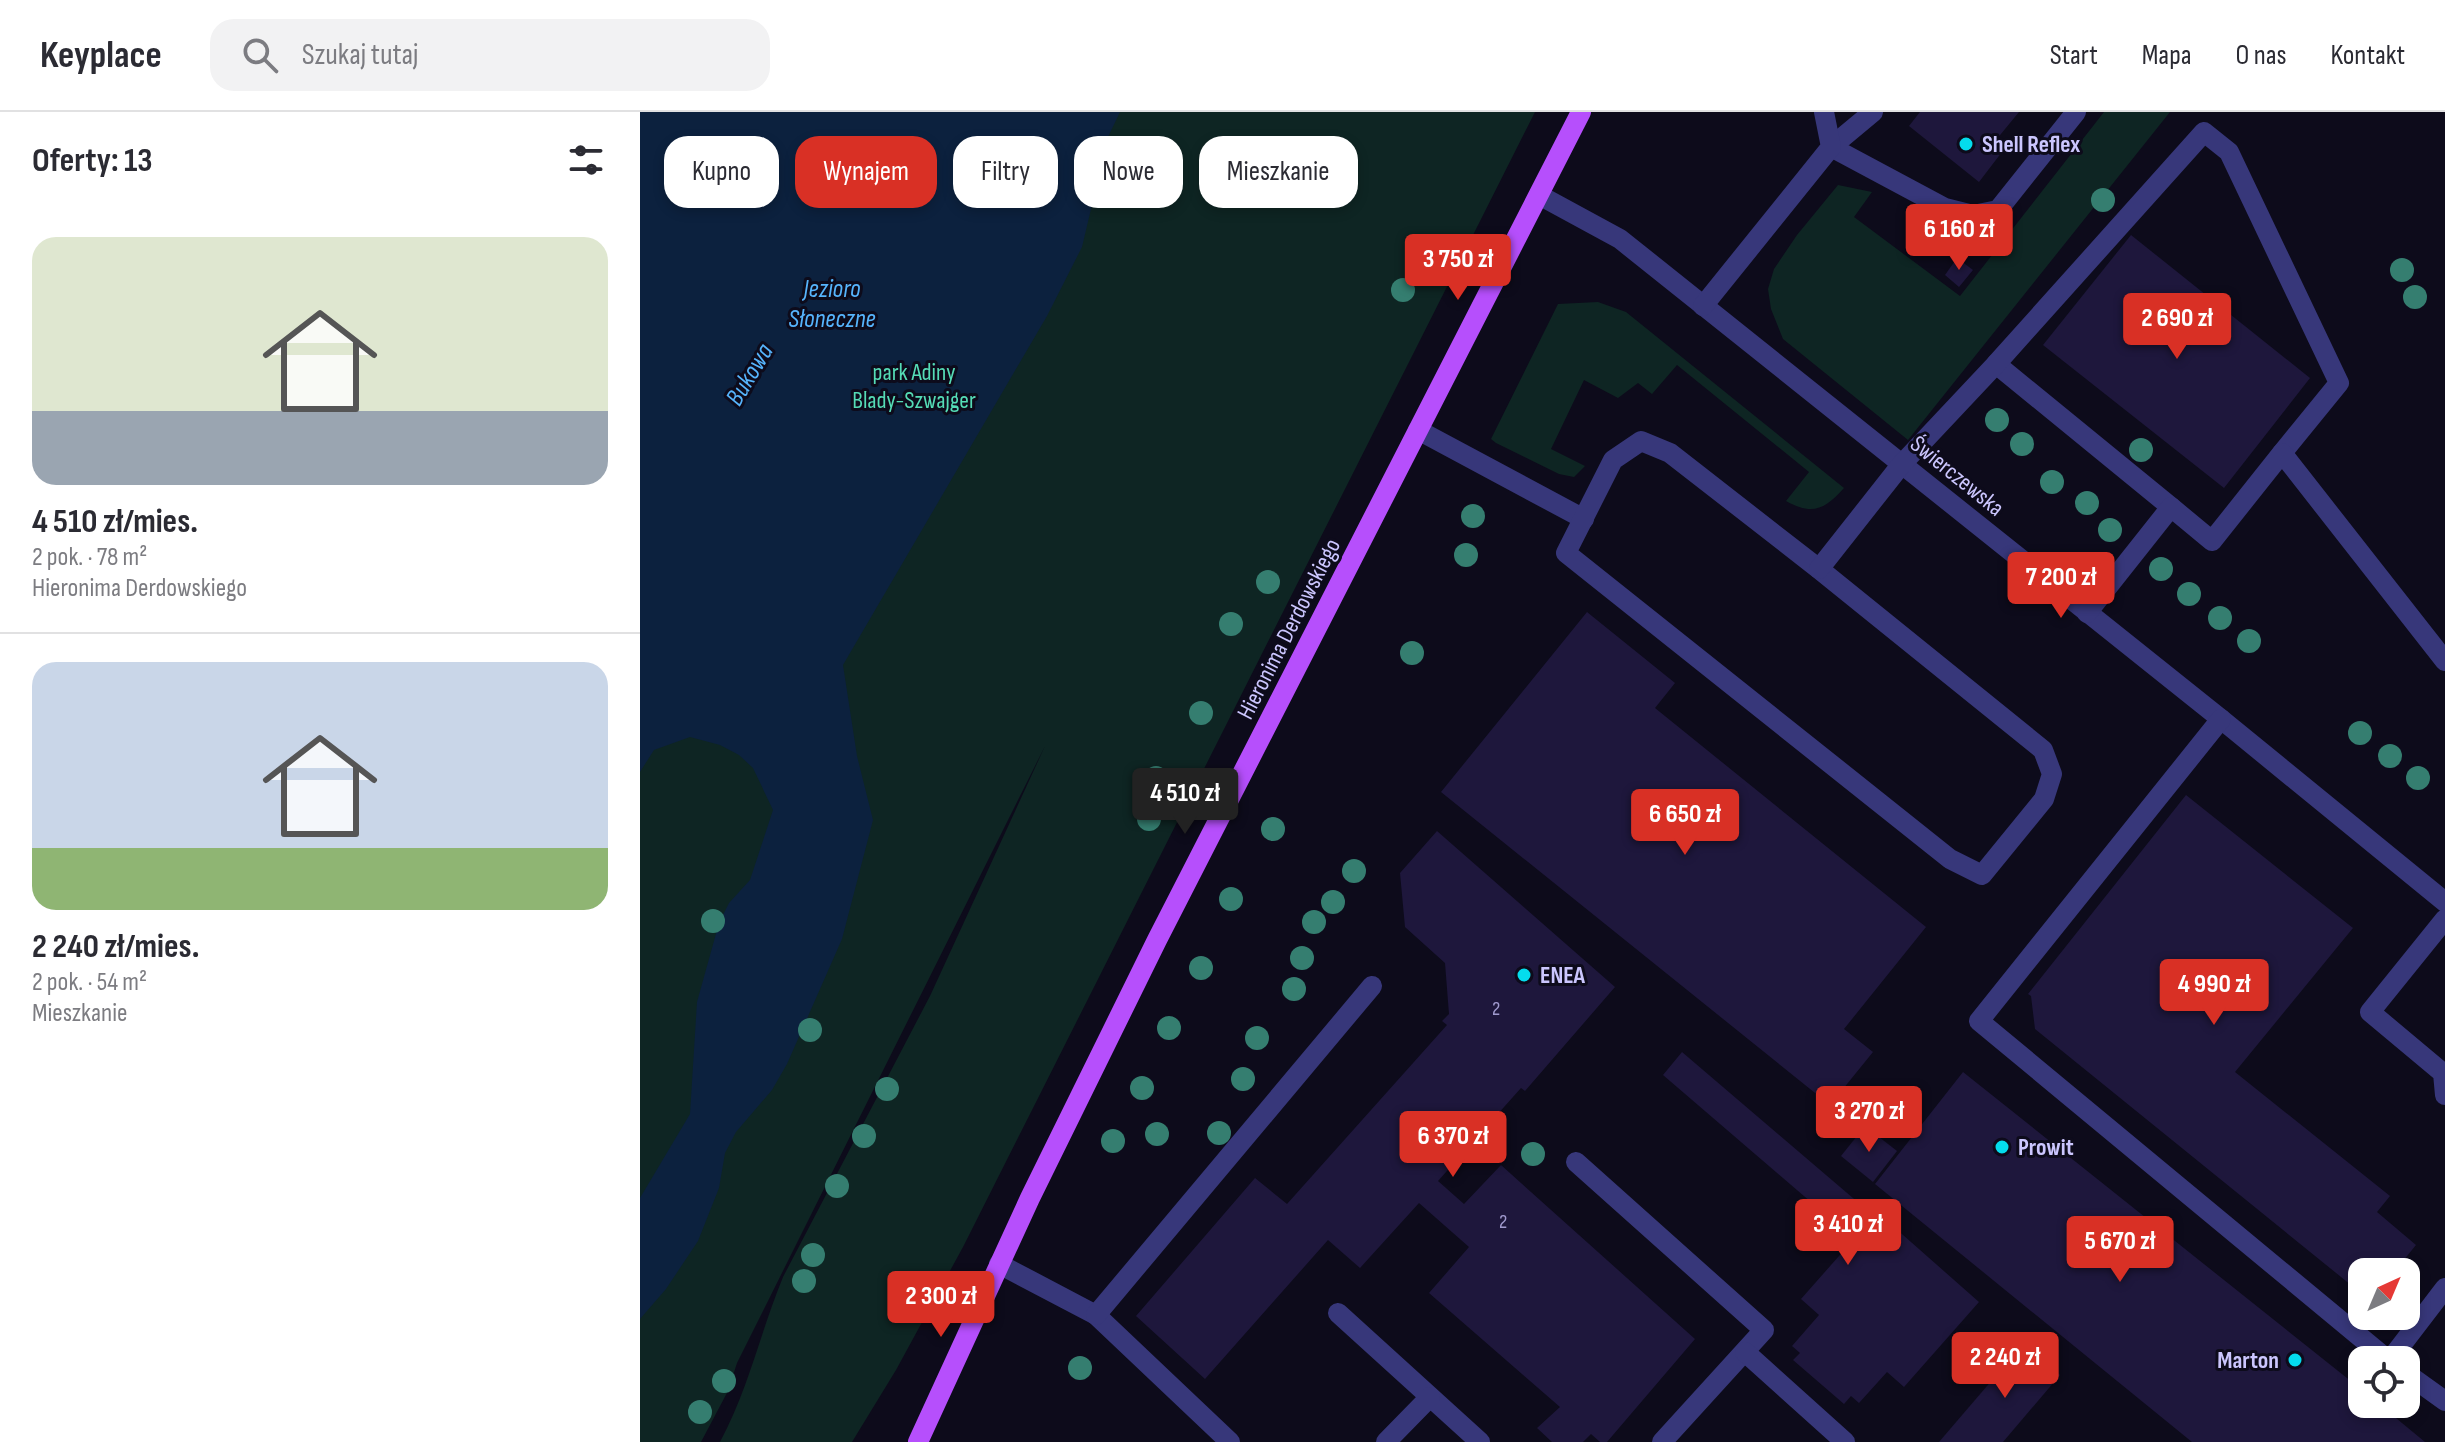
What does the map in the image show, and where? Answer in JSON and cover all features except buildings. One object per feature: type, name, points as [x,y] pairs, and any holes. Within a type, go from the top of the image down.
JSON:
[{"type":"main road","name":"Hieronima Derdowskiego","points":[[918,1438],[1157,940],[1581,112]]},
{"type":"street","points":[[1824,112],[1831,147]]},
{"type":"street","points":[[1703,306],[1831,147],[1873,112]]},
{"type":"street","points":[[1831,147],[1945,208],[1973,215],[1998,210],[2076,112]]},
{"type":"street","points":[[1819,569],[1901,465],[2204,132],[2229,152],[2339,383],[2212,541],[1996,364]]},
{"type":"street","name":"Świerczewska","points":[[1539,195],[1620,239],[2445,902]]},
{"type":"street","points":[[1418,430],[1584,519]]},
{"type":"street","points":[[1641,441],[1670,453],[2043,750],[2052,774],[2044,799],[1982,875],[1950,859],[1566,553],[1584,519],[1613,460],[1641,441]]},
{"type":"street","points":[[2282,453],[2445,661]]},
{"type":"street","points":[[2087,613],[2171,507]]},
{"type":"street","points":[[2221,719],[1979,1021],[2372,1346]]},
{"type":"street","points":[[2445,919],[2370,1012],[2443,1073],[2445,1095]]},
{"type":"street","points":[[1096,1315],[1372,986]]},
{"type":"street","points":[[1576,1162],[1764,1330],[1662,1442]]},
{"type":"street","points":[[999,1264],[1096,1315],[1230,1442]]},
{"type":"street","points":[[2400,1346],[2445,1288]]},
{"type":"street","points":[[1338,1313],[1480,1442]]},
{"type":"street","points":[[1745,1352],[1845,1442]]},
{"type":"street","points":[[2420,1383],[2445,1401]]},
{"type":"street","points":[[1386,1442],[1430,1397]]},
{"type":"green space","name":"park Adiny Blady-Szwajger","points":[[640,112],[1535,112],[963,1247],[896,1370],[852,1442],[720,1442],[739,1401],[783,1277],[930,996],[1045,746],[737,1363],[728,1391],[701,1442],[640,1442]]},
{"type":"green space","points":[[2104,112],[2170,112],[1908,440],[1783,339],[1771,309],[1768,289],[1774,269],[1838,185],[1872,192],[1854,217],[1960,296]]},
{"type":"green space","points":[[1598,302],[1626,312],[1844,488],[1818,508],[1804,508],[1786,501],[1809,472],[1677,365],[1652,394],[1638,383],[1618,398],[1584,380],[1551,449],[1585,466],[1574,477],[1559,474],[1496,443],[1491,439],[1558,304]]},
{"type":"water","name":"Jezioro Słoneczne","points":[[640,112],[1120,112],[1108,136],[1074,136],[1074,208],[1091,208],[1082,247],[1047,316],[843,665],[857,756],[873,820],[842,939],[787,1064],[772,1090],[736,1132],[725,1153],[719,1188],[698,1241],[666,1289],[640,1319],[640,1198],[690,1114],[697,1002],[719,923],[729,903],[750,880],[773,810],[753,768],[739,755],[720,745],[690,737],[654,750],[640,772]]},
{"type":"place","name":"Shell Reflex","points":[[1966,144]]},
{"type":"place","name":"ENEA","points":[[1524,975]]},
{"type":"place","name":"Prowit","points":[[2002,1147]]},
{"type":"place","name":"Marton","points":[[2295,1360]]},
{"type":"water label","name":"Bukowa","points":[[750,375]]}]
